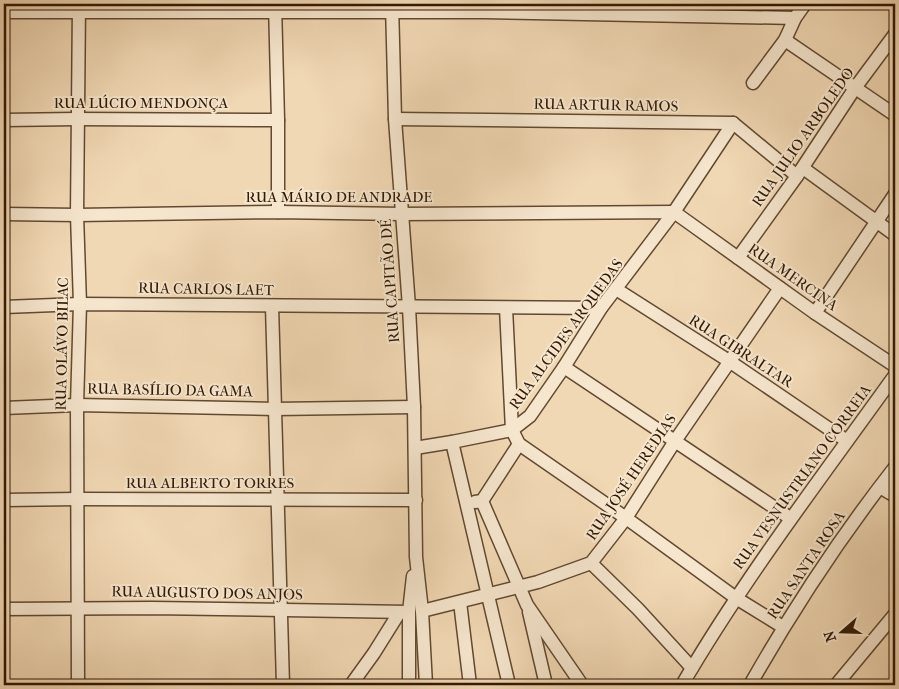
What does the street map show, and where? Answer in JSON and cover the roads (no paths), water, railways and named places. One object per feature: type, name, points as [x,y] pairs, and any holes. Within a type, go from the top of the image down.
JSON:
[{"type":"street","points":[[753,82],[785,40],[795,18],[805,4]]},
{"type":"street","points":[[275,7],[278,212]]},
{"type":"street","points":[[4,12],[78,8],[484,8],[795,18]]},
{"type":"street","name":"RUA OLÁVO BILAC","points":[[78,8],[77,215],[80,304],[77,405],[78,685]]},
{"type":"street","name":"RUA CAPITÃO DÉ","points":[[393,8],[395,119],[409,307],[414,407],[416,557],[422,611],[426,685]]},
{"type":"street","name":"RUA JULIO ARBOLEDO","points":[[738,258],[800,172],[855,88],[895,34]]},
{"type":"street","points":[[785,40],[895,115]]},
{"type":"street","name":"RUA ARTUR RAMOS","points":[[395,119],[733,123]]},
{"type":"street","name":"RUA LÚCIO MENDONÇA","points":[[4,120],[278,120]]},
{"type":"street","points":[[733,123],[800,172],[895,234]]},
{"type":"street","name":"RUA ALCIDES ARQUEDAS","points":[[415,448],[512,430],[530,416],[601,308],[674,212],[733,123]]},
{"type":"street","points":[[815,313],[895,194]]},
{"type":"street","name":"RUA MÁRIO DE ANDRADE","points":[[4,214],[674,212]]},
{"type":"street","name":"RUA MERCINA","points":[[674,212],[815,313],[895,366]]},
{"type":"street","name":"RUA JOSÉ HEREDIAS","points":[[422,611],[520,587],[591,563],[626,518],[675,441],[780,288]]},
{"type":"street","name":"RUA GIBRALTAR","points":[[616,289],[729,361],[848,441]]},
{"type":"street","name":"RUA CARLOS LAET","points":[[4,307],[80,304],[601,308]]},
{"type":"street","points":[[272,306],[283,685]]},
{"type":"street","points":[[506,308],[512,430],[519,444],[626,518],[736,598],[783,627]]},
{"type":"street","points":[[564,367],[790,518]]},
{"type":"street","name":"RUA VESNUSTRIANO CORREIA","points":[[682,685],[736,598],[790,518],[895,375]]},
{"type":"street","name":"RUA BASÍLIO DA GAMA","points":[[4,408],[77,405],[275,409],[414,407]]},
{"type":"street","points":[[452,442],[509,685]]},
{"type":"street","points":[[482,502],[519,444]]},
{"type":"street","name":"RUA SANTA ROSA","points":[[750,685],[783,627],[821,568],[895,467]]},
{"type":"street","points":[[880,487],[895,496]]},
{"type":"street","name":"RUA ALBERTO TORRES","points":[[4,500],[416,500]]},
{"type":"street","points":[[465,502],[482,502]]},
{"type":"street","points":[[482,502],[527,605],[546,685]]},
{"type":"street","name":"RUA CAPITÃO DÉ","points":[[409,685],[404,612],[416,557]]},
{"type":"street","points":[[591,563],[692,668]]},
{"type":"street","points":[[460,602],[470,685]]},
{"type":"street","points":[[527,605],[582,685]]},
{"type":"street","name":"RUA AUGUSTO DOS ANJOS","points":[[4,609],[404,612]]},
{"type":"street","points":[[351,685],[404,612]]},
{"type":"street","points":[[836,685],[895,614]]}]
